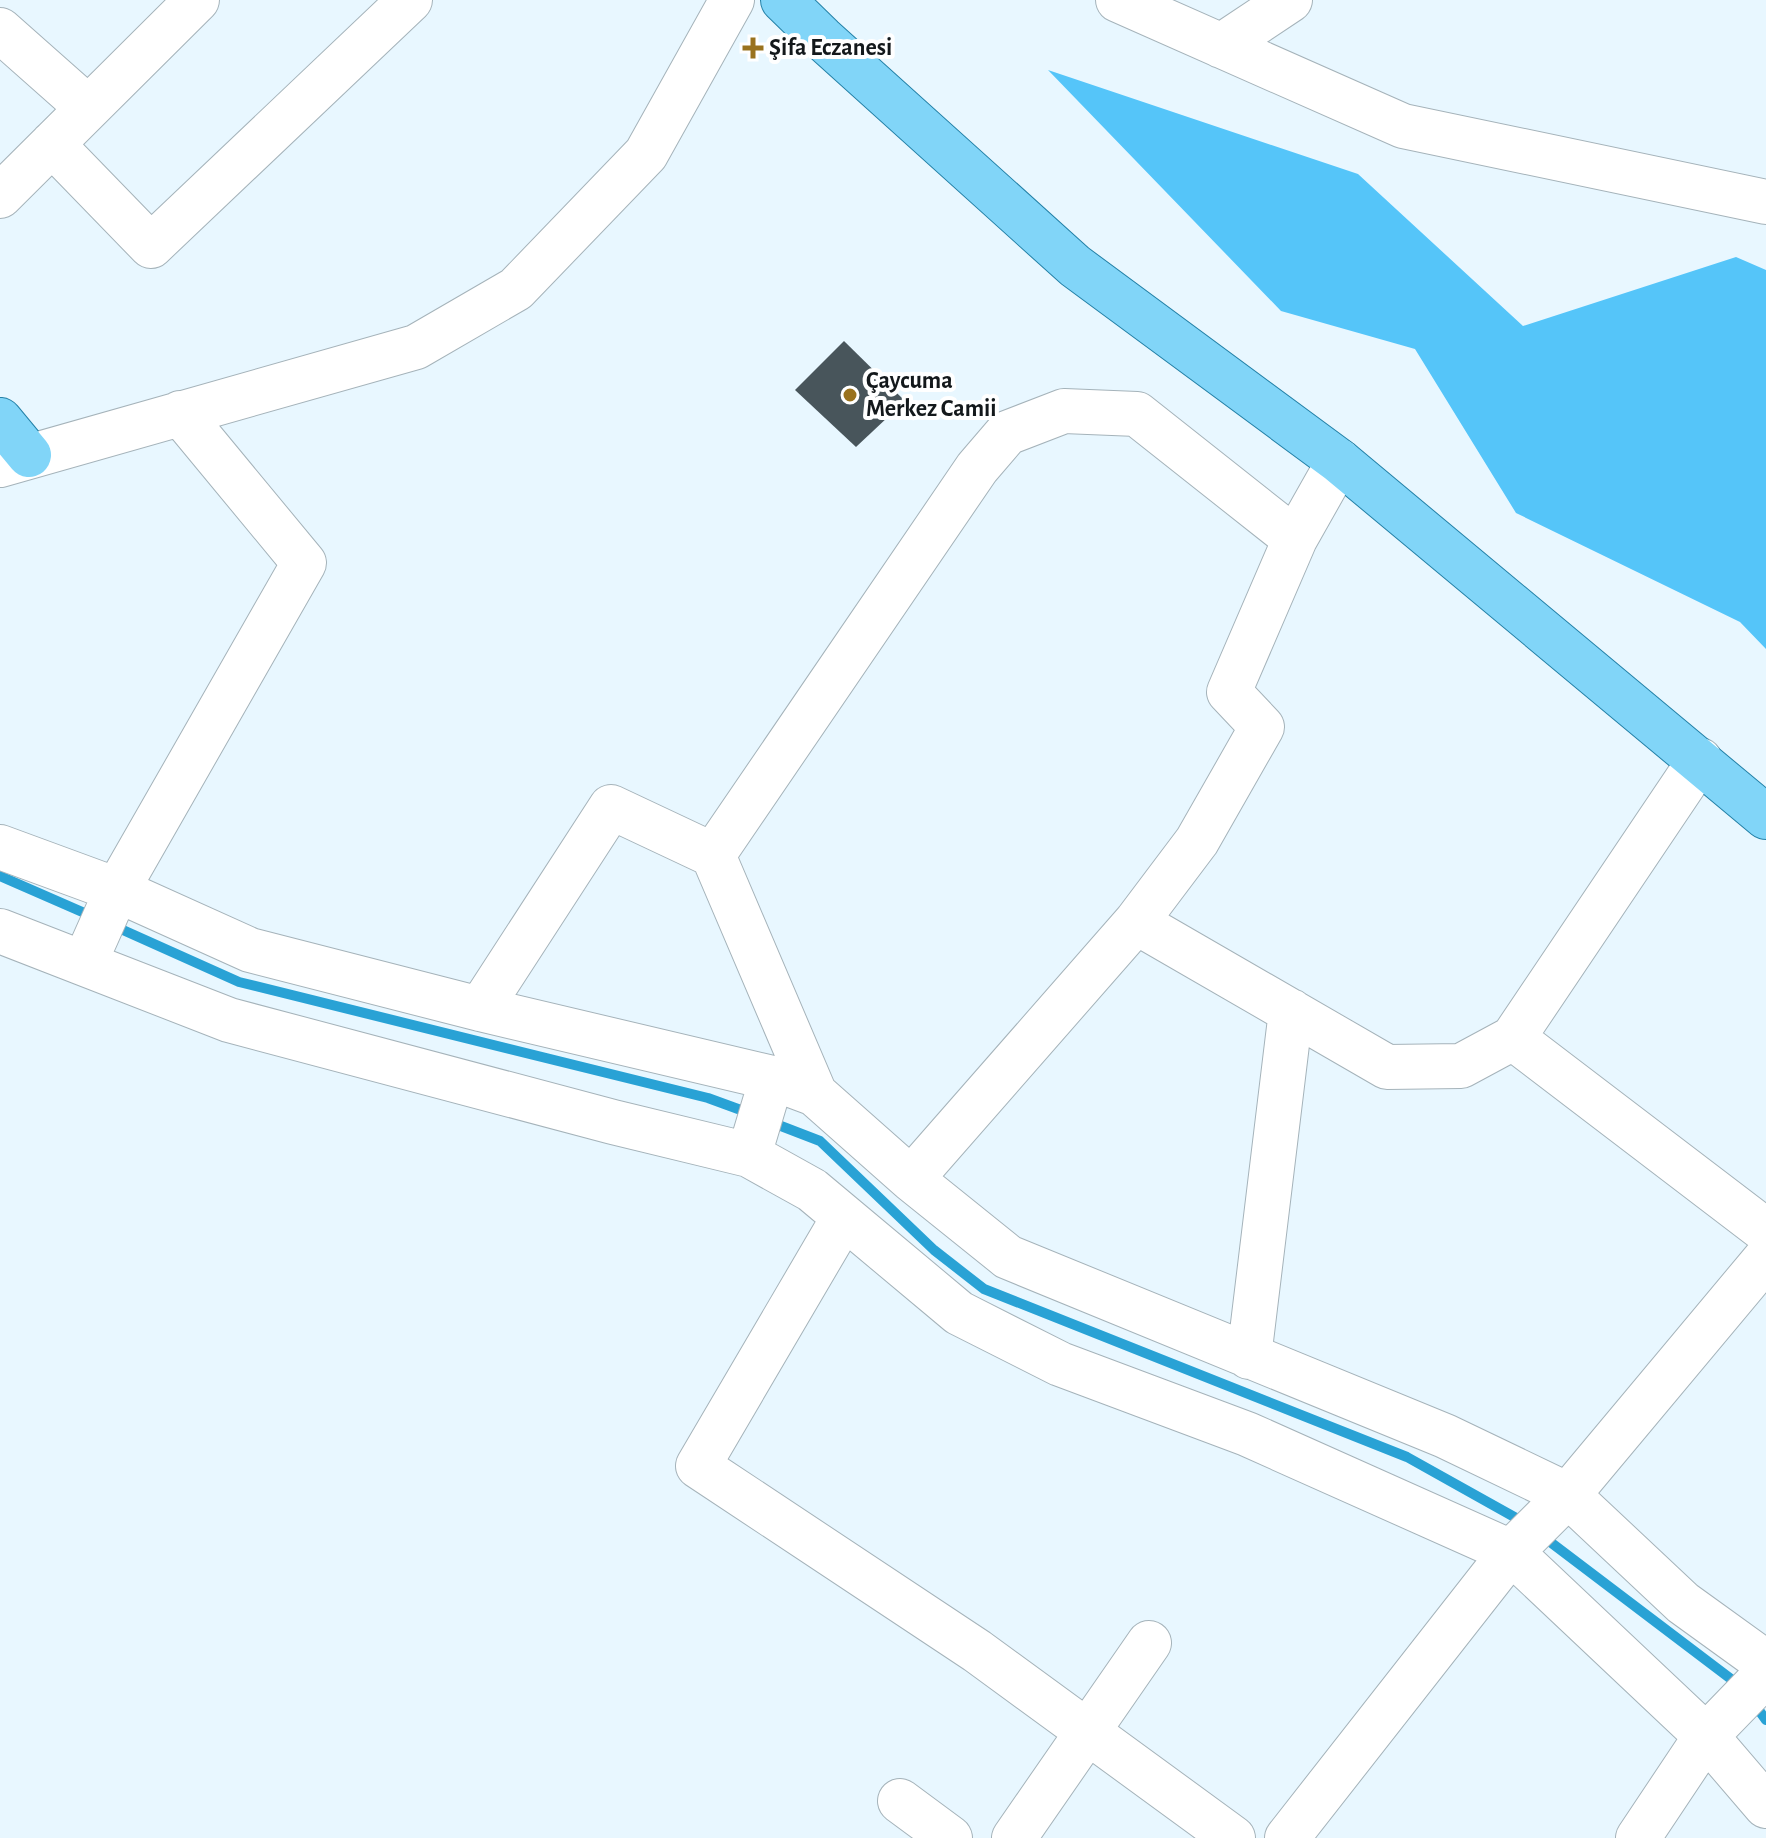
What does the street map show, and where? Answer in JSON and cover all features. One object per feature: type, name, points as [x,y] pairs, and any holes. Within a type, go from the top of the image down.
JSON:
[{"type":"main road","points":[[783,0],[833,49],[1075,266],[1339,461],[1766,817]]},
{"type":"main road","points":[[0,420],[14,460]]},
{"type":"street","points":[[0,196],[197,0]]},
{"type":"street","points":[[52,144],[151,246],[410,0]]},
{"type":"street","points":[[14,460],[416,347],[516,289],[646,154],[732,0]]},
{"type":"street","points":[[1118,0],[1403,126],[1766,202]]},
{"type":"street","points":[[1221,46],[1290,0]]},
{"type":"street","points":[[0,30],[88,108]]},
{"type":"street","points":[[713,855],[977,468],[1007,433],[1064,411],[1137,414],[1295,539]]},
{"type":"street","points":[[88,955],[114,897],[304,563],[180,413]]},
{"type":"street","points":[[911,1179],[1136,922],[1197,841],[1262,727],[1229,692],[1295,539],[1339,461]]},
{"type":"street","points":[[1136,922],[1387,1067],[1461,1066],[1513,1038],[1700,760]]},
{"type":"street","points":[[480,1009],[611,807],[713,855],[815,1094],[911,1179],[1008,1257],[1445,1436],[1561,1502],[1683,1603],[1766,1663]]},
{"type":"street","points":[[0,847],[114,897],[250,950],[480,1009],[761,1116],[812,1190],[959,1313],[1060,1364],[1247,1434],[1515,1548],[1706,1736],[1766,1806]]},
{"type":"street","points":[[0,931],[88,955],[229,1020],[613,1122],[761,1116],[815,1094]]},
{"type":"street","points":[[1249,1357],[1291,1011]]},
{"type":"street","points":[[1513,1038],[1766,1231]]},
{"type":"street","points":[[844,1217],[698,1466],[977,1651],[1233,1838]]},
{"type":"street","points":[[1287,1838],[1515,1548],[1561,1502],[1766,1258]]},
{"type":"street","points":[[1014,1838],[1149,1643]]},
{"type":"street","points":[[1638,1838],[1706,1736],[1766,1674]]},
{"type":"street","points":[[900,1801],[950,1838]]},
{"type":"shaded area","points":[[1048,70],[1358,174],[1523,326],[1736,257],[1766,270],[1766,649],[1740,622],[1516,513],[1415,349],[1281,311]]},
{"type":"building","name":"Çaycuma Merkez Camii","points":[[844,341],[905,401],[856,447],[795,390]]},
{"type":"waterway","points":[[0,876],[96,918]]},
{"type":"waterway","points":[[114,926],[239,982],[708,1098],[749,1113]]},
{"type":"waterway","points":[[768,1121],[820,1141],[934,1250],[984,1289],[1407,1457],[1525,1523]]},
{"type":"waterway","points":[[1541,1535],[1731,1679]]},
{"type":"waterway","points":[[1756,1706],[1766,1720]]},
{"type":"place","name":"Şifa Eczanesi","points":[[753,48]]},
{"type":"place","name":"Çaycuma Merkez Camii","points":[[850,395]]}]
